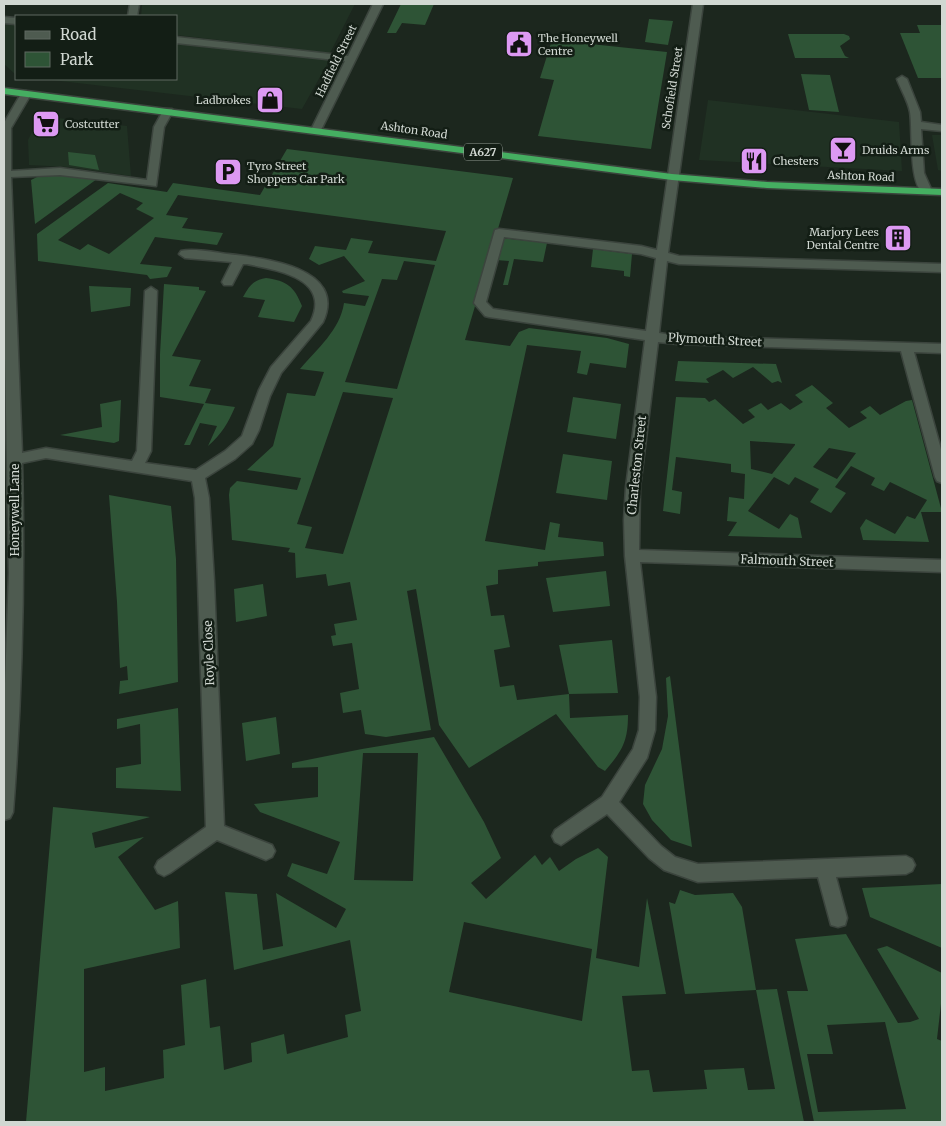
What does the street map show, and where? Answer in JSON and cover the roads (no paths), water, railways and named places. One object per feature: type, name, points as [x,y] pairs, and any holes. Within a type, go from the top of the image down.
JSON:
[{"type":"highway","name":"Ashton Road","points":[[4,91],[672,177],[767,185],[942,192]]},
{"type":"street","name":"Hadfield Street","points":[[316,130],[378,4]]},
{"type":"street","name":"Schofield Street","points":[[672,177],[698,4]]},
{"type":"street","points":[[178,40],[352,59]]},
{"type":"street","points":[[902,79],[915,112],[919,173],[926,191]]},
{"type":"street","name":"Honeywell Lane","points":[[4,812],[14,675],[16,459],[8,401],[4,174],[6,128],[26,94]]},
{"type":"street","points":[[4,174],[30,170],[83,173],[152,184],[159,127],[168,112]]},
{"type":"street","points":[[916,125],[942,128]]},
{"type":"street","name":"Charleston Street","points":[[561,836],[608,803],[641,752],[647,730],[648,697],[632,556],[631,520],[633,487],[672,177]]},
{"type":"street","name":"Plymouth Street","points":[[662,256],[641,250],[498,233],[480,303],[489,313],[678,340],[942,348]]},
{"type":"street","points":[[16,459],[46,453],[198,476],[248,439],[272,377],[315,324],[323,305],[318,288],[308,277],[286,267],[185,254]]},
{"type":"street","points":[[662,256],[679,260],[708,262],[942,268]]},
{"type":"street","points":[[228,282],[239,260]]},
{"type":"street","points":[[136,466],[144,451],[151,291]]},
{"type":"street","points":[[906,347],[939,452],[942,477]]},
{"type":"street","name":"Royle Close","points":[[198,476],[202,498],[206,581],[215,831]]},
{"type":"street","name":"Falmouth Street","points":[[632,556],[942,566]]},
{"type":"street","points":[[608,803],[655,852],[670,864],[698,873],[906,865]]},
{"type":"street","points":[[164,867],[215,831],[266,851]]},
{"type":"street","points":[[825,868],[838,918]]},
{"type":"place","name":"The Honeywell Centre","points":[[519,44]]},
{"type":"place","name":"Ladbrokes","points":[[270,100]]},
{"type":"place","name":"Costcutter","points":[[46,124]]},
{"type":"place","name":"Druids Arms","points":[[843,150]]},
{"type":"place","name":"Chesters","points":[[754,161]]},
{"type":"place","name":"Tyro Street Shoppers Car Park","points":[[228,172]]},
{"type":"place","name":"Marjory Lees Dental Centre","points":[[898,238]]}]
